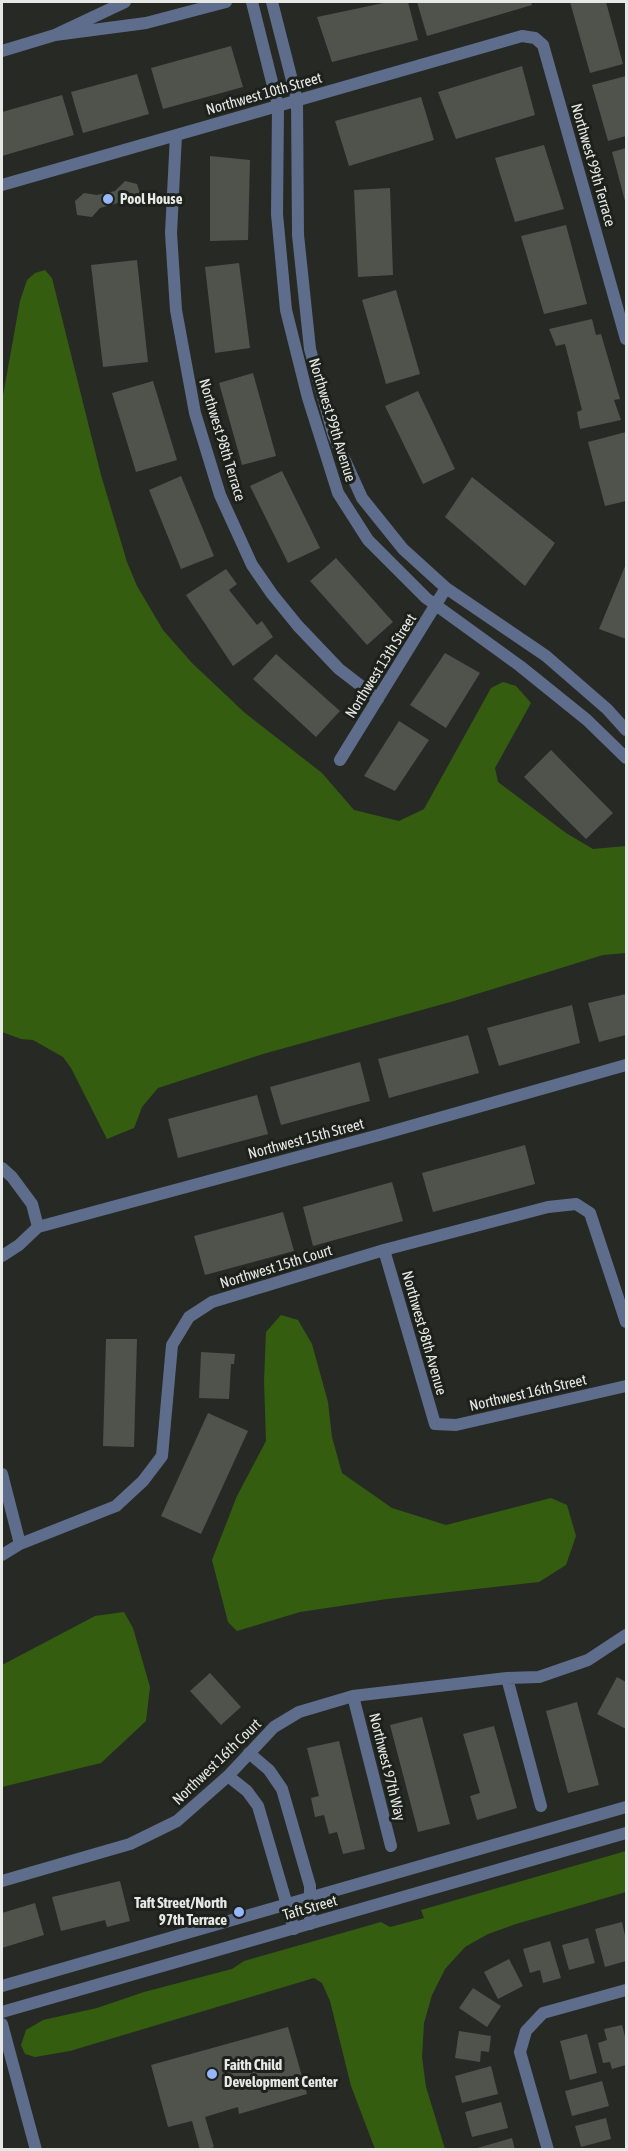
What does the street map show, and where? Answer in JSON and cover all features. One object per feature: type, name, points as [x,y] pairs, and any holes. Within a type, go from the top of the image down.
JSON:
[{"type":"street","points":[[2,51],[55,35],[125,2]]},
{"type":"street","points":[[55,35],[146,23],[226,2]]},
{"type":"street","name":"Northwest 99th Avenue","points":[[252,2],[278,106],[277,214],[286,310],[310,406],[338,493],[368,540],[435,605],[520,666],[587,720],[627,758]]},
{"type":"street","name":"Northwest 99th Avenue","points":[[272,2],[297,100],[298,235],[310,349],[333,434],[362,498],[403,549],[447,588],[546,656],[626,728]]},
{"type":"street","name":"Northwest 10th Street","points":[[2,185],[522,36],[535,38]]},
{"type":"street","name":"Northwest 99th Terrace","points":[[535,38],[543,45],[627,339]]},
{"type":"street","name":"Northwest 98th Terrace","points":[[176,135],[171,233],[176,310],[195,413],[220,495],[252,565],[272,594],[298,626],[339,669],[378,699]]},
{"type":"street","name":"Northwest 13th Street","points":[[340,760],[447,588]]},
{"type":"street","points":[[614,744],[626,728]]},
{"type":"street","name":"Northwest 15th Street","points":[[2,1256],[19,1245],[38,1227],[627,1065]]},
{"type":"street","points":[[2,1168],[12,1177],[32,1204],[38,1227]]},
{"type":"street","name":"Northwest 15th Court","points":[[20,1544],[116,1506],[143,1481],[162,1456],[172,1345],[189,1317],[213,1302],[384,1250],[548,1207],[576,1204],[590,1213],[627,1322]]},
{"type":"street","name":"Northwest 98th Avenue","points":[[384,1250],[435,1424]]},
{"type":"street","name":"Northwest 16th Street","points":[[435,1424],[456,1425],[627,1386]]},
{"type":"street","points":[[2,1474],[20,1544],[2,1555]]},
{"type":"street","name":"Northwest 16th Court","points":[[2,1881],[130,1844],[177,1821],[228,1776],[274,1727],[299,1712],[353,1696],[507,1678],[539,1677],[588,1660],[627,1635]]},
{"type":"street","points":[[507,1678],[541,1806]]},
{"type":"street","name":"Northwest 97th Way","points":[[353,1696],[392,1846]]},
{"type":"street","points":[[249,1753],[269,1770],[282,1789],[310,1886],[310,1924]]},
{"type":"street","points":[[228,1776],[247,1791],[258,1806],[294,1929]]},
{"type":"street","name":"Taft Street","points":[[2,1986],[627,1807]]},
{"type":"street","name":"Taft Street","points":[[2,2012],[627,1833]]},
{"type":"street","points":[[548,2150],[520,2052],[526,2031],[543,2013],[627,1990]]},
{"type":"street","points":[[2,2024],[36,2150]]},
{"type":"shaded area","points":[[45,270],[52,278],[101,475],[127,562],[137,586],[163,630],[192,663],[245,713],[322,773],[354,810],[399,821],[424,809],[491,688],[503,682],[516,686],[531,703],[495,768],[498,782],[566,833],[593,849],[626,846],[626,953],[603,955],[454,1001],[263,1054],[158,1088],[142,1107],[134,1128],[107,1139],[71,1068],[63,1057],[33,1040],[21,1039],[2,1032],[2,401],[20,301],[27,280],[35,273]]},
{"type":"shaded area","points":[[281,1315],[298,1320],[312,1344],[328,1402],[332,1437],[342,1473],[392,1508],[446,1525],[551,1498],[567,1505],[576,1536],[566,1565],[539,1582],[387,1599],[300,1612],[237,1631],[228,1622],[212,1560],[237,1496],[266,1441],[264,1381],[266,1332]]},
{"type":"shaded area","points":[[124,1612],[133,1628],[150,1687],[146,1721],[101,1763],[2,1787],[2,1665],[95,1616]]},
{"type":"shaded area","points":[[626,1851],[626,1892],[488,1934],[465,1947],[445,1969],[432,1995],[424,2023],[422,2057],[426,2087],[445,2149],[375,2149],[351,2086],[330,2001],[322,1983],[314,1978],[70,2051],[35,2057],[25,2054],[21,2045],[26,2030],[43,2020],[97,2008],[144,1992],[232,1969],[244,1961],[381,1922],[390,1927],[424,1918],[421,1910]]},
{"type":"building","points":[[388,2],[408,2],[418,40],[332,62],[317,17]]},
{"type":"building","points":[[417,2],[531,2],[532,5],[427,36]]},
{"type":"building","points":[[570,2],[606,2],[623,64],[590,73]]},
{"type":"building","points":[[231,46],[243,87],[163,109],[151,68]]},
{"type":"building","points":[[522,66],[535,115],[456,139],[438,92]]},
{"type":"building","points":[[137,74],[149,114],[83,133],[71,92]]},
{"type":"building","points":[[626,76],[626,136],[608,141],[592,85]]},
{"type":"building","points":[[62,95],[74,135],[2,156],[2,112]]},
{"type":"building","points":[[421,97],[434,140],[349,166],[335,121]]},
{"type":"building","points":[[544,145],[564,209],[515,222],[495,158]]},
{"type":"building","points":[[626,148],[626,205],[612,152]]},
{"type":"building","points":[[210,156],[250,160],[248,240],[210,241]]},
{"type":"building","name":"Pool House","points":[[125,181],[137,184],[141,196],[132,205],[118,203],[100,208],[92,217],[77,215],[75,201],[84,193],[97,195],[115,191]]},
{"type":"building","points":[[390,188],[393,275],[358,277],[354,190]]},
{"type":"building","points":[[566,225],[587,304],[544,314],[521,236]]},
{"type":"building","points":[[137,260],[148,362],[103,367],[91,265]]},
{"type":"building","points":[[239,263],[250,348],[215,353],[205,267]]},
{"type":"building","points":[[396,290],[420,374],[386,384],[362,300]]},
{"type":"building","points":[[592,319],[596,335],[601,334],[620,399],[614,400],[621,420],[580,429],[577,412],[582,410],[565,344],[556,346],[549,329]]},
{"type":"building","points":[[253,373],[276,456],[242,465],[219,383]]},
{"type":"building","points":[[153,381],[177,460],[136,472],[112,393]]},
{"type":"building","points":[[418,391],[455,469],[423,484],[385,406]]},
{"type":"building","points":[[626,432],[626,501],[605,506],[588,442]]},
{"type":"building","points":[[282,471],[320,548],[288,563],[250,486]]},
{"type":"building","points":[[181,476],[214,556],[181,569],[149,490]]},
{"type":"building","points":[[472,477],[555,543],[525,586],[445,517]]},
{"type":"building","points":[[336,558],[393,622],[367,645],[310,581]]},
{"type":"building","points":[[626,564],[626,639],[599,629]]},
{"type":"building","points":[[226,569],[237,584],[229,590],[257,625],[262,621],[273,637],[233,666],[186,595]]},
{"type":"building","points":[[445,653],[480,673],[446,728],[410,705]]},
{"type":"building","points":[[276,654],[340,711],[316,737],[253,679]]},
{"type":"building","points":[[399,721],[429,740],[395,791],[364,776]]},
{"type":"building","points":[[551,750],[613,813],[586,839],[524,777]]},
{"type":"building","points":[[626,994],[626,1035],[599,1042],[588,1003]]},
{"type":"building","points":[[572,1005],[580,1043],[499,1066],[487,1028]]},
{"type":"building","points":[[468,1035],[479,1073],[389,1098],[378,1059]]},
{"type":"building","points":[[360,1062],[370,1101],[281,1125],[270,1087]]},
{"type":"building","points":[[257,1095],[268,1134],[178,1158],[168,1119]]},
{"type":"building","points":[[525,1145],[535,1184],[433,1212],[422,1173]]},
{"type":"building","points":[[392,1182],[403,1221],[313,1246],[303,1207]]},
{"type":"building","points":[[283,1212],[294,1251],[205,1275],[194,1236]]},
{"type":"building","points":[[106,1339],[137,1339],[134,1447],[103,1446]]},
{"type":"building","points":[[201,1352],[235,1354],[234,1364],[231,1364],[229,1399],[199,1398]]},
{"type":"building","points":[[208,1413],[248,1431],[201,1534],[161,1516]]},
{"type":"building","points":[[210,1673],[241,1707],[221,1725],[190,1691]]},
{"type":"building","points":[[617,1677],[626,1682],[626,1729],[597,1714]]},
{"type":"building","points":[[577,1702],[599,1785],[568,1793],[546,1711]]},
{"type":"building","points":[[422,1717],[450,1824],[418,1832],[390,1725]]},
{"type":"building","points":[[494,1726],[517,1808],[477,1820],[470,1796],[480,1793],[463,1734]]},
{"type":"building","points":[[339,1741],[365,1849],[343,1854],[337,1832],[329,1834],[324,1815],[315,1817],[311,1798],[319,1796],[307,1748]]},
{"type":"building","points":[[120,1881],[130,1921],[107,1927],[105,1920],[61,1931],[52,1897]]},
{"type":"building","points":[[35,1903],[44,1935],[2,1948],[2,1913]]},
{"type":"building","points":[[622,1922],[626,1940],[626,1961],[605,1967],[595,1929]]},
{"type":"building","points":[[588,1938],[595,1963],[569,1970],[562,1945]]},
{"type":"building","points":[[550,1941],[561,1978],[543,1983],[540,1970],[530,1973],[523,1949]]},
{"type":"building","points":[[509,1959],[523,1986],[498,1999],[484,1972]]},
{"type":"building","points":[[473,1988],[501,2006],[487,2027],[459,2008]]},
{"type":"building","points":[[622,2025],[626,2040],[626,2065],[612,2069],[610,2062],[603,2063],[598,2043],[607,2040],[604,2029]]},
{"type":"building","points":[[288,2027],[307,2094],[239,2114],[238,2107],[205,2117],[214,2147],[205,2150],[200,2150],[192,2121],[168,2127],[151,2065]]},
{"type":"building","points":[[459,2031],[491,2036],[489,2052],[481,2051],[480,2062],[455,2058]]},
{"type":"building","points":[[587,2034],[597,2073],[570,2080],[560,2041]]},
{"type":"building","points":[[491,2066],[498,2094],[462,2103],[455,2076]]},
{"type":"building","points":[[602,2081],[609,2106],[572,2116],[565,2091]]},
{"type":"building","points":[[501,2102],[508,2128],[472,2137],[465,2112]]},
{"type":"building","points":[[606,2118],[611,2139],[581,2147],[575,2126]]},
{"type":"building","points":[[512,2138],[515,2150],[474,2150],[474,2149]]},
{"type":"place","name":"Pool House","points":[[108,199]]},
{"type":"place","name":"Taft Street/North 97th Terrace","points":[[239,1912]]},
{"type":"place","name":"Faith Child Development Center","points":[[212,2074]]}]
